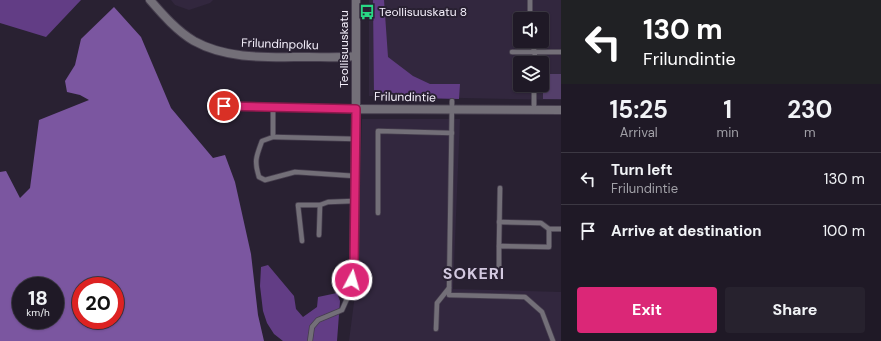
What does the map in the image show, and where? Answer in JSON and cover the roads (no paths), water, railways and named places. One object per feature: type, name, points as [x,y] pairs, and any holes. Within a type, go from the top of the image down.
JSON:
[{"type":"street","name":"Frilundinpolku","points":[[150,0],[168,21],[194,41],[212,49],[236,55],[257,57],[356,56]]},
{"type":"street","name":"Teollisuuskatu","points":[[354,267],[356,0]]},
{"type":"street","name":"Frilundintie","points":[[356,109],[561,110]]},
{"type":"lane","points":[[530,0],[530,12]]},
{"type":"lane","points":[[533,48],[534,56]]},
{"type":"lane","points":[[512,52],[561,52]]},
{"type":"lane","points":[[534,92],[534,110]]},
{"type":"lane","points":[[452,101],[449,295],[525,297],[542,312],[554,341]]},
{"type":"lane","name":"Frilundintie","points":[[224,106],[356,109]]},
{"type":"lane","points":[[273,107],[273,137]]},
{"type":"lane","points":[[378,213],[378,131],[452,133]]},
{"type":"lane","points":[[355,176],[295,172],[265,180],[259,177],[255,164],[258,150],[262,141],[273,137],[356,139]]},
{"type":"lane","points":[[499,269],[500,188]]},
{"type":"lane","points":[[302,241],[298,205],[320,205],[328,202],[354,201]]},
{"type":"lane","points":[[319,235],[320,205]]},
{"type":"lane","points":[[499,222],[541,223],[549,229],[561,229]]},
{"type":"lane","points":[[499,246],[549,248],[549,229]]},
{"type":"lane","name":"Teollisuuskatu","points":[[310,341],[312,327],[318,320],[342,310],[350,292],[354,267]]},
{"type":"lane","points":[[436,329],[437,303],[449,288]]},
{"type":"place","name":"Teollisuuskatu 8","points":[[367,12]]},
{"type":"district","name":"SOKERI","points":[[474,273]]}]
